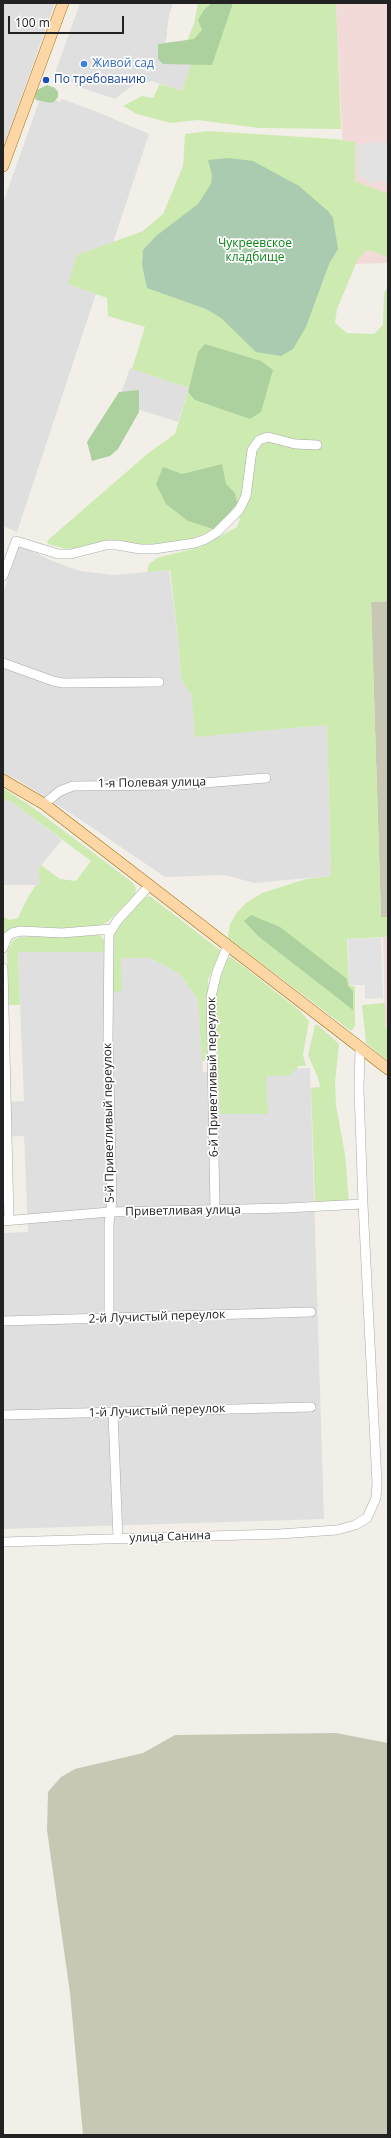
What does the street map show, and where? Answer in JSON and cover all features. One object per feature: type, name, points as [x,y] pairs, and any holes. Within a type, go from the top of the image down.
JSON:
[{"type":"main road","points":[[3,166],[62,3]]},
{"type":"main road","points":[[3,780],[44,804],[227,947],[388,1069]]},
{"type":"street","points":[[3,576],[16,540],[58,554],[71,554],[106,545],[117,545],[140,550],[195,543],[217,532],[239,510],[246,496],[252,450],[259,440],[268,437],[295,444],[317,445]]},
{"type":"street","points":[[3,663],[53,681],[63,683],[159,682]]},
{"type":"street","name":"1-я Полевая улица","points":[[44,804],[60,791],[73,786],[179,785],[266,778]]},
{"type":"street","points":[[3,948],[7,937],[12,933],[21,930],[62,933],[111,929],[149,886]]},
{"type":"street","name":"5-й Приветливый переулок","points":[[109,1318],[110,1212],[112,1199],[108,1040],[109,934],[111,929]]},
{"type":"street","name":"6-й Приветливый переулок","points":[[215,1210],[211,997],[217,972],[227,947]]},
{"type":"street","points":[[3,968],[6,1220]]},
{"type":"street","name":"улица Санина","points":[[3,1542],[279,1534],[337,1530],[355,1525],[367,1518],[376,1498],[377,1483],[359,1089],[360,1048]]},
{"type":"street","name":"Приветливая улица","points":[[6,1220],[110,1212],[286,1208],[364,1204]]},
{"type":"street","name":"2-й Лучистый переулок","points":[[3,1321],[311,1312]]},
{"type":"street","name":"1-й Лучистый переулок","points":[[3,1415],[311,1407]]},
{"type":"street","points":[[113,1413],[118,1539]]},
{"type":"shaded area","points":[[3,3],[55,3],[3,148]]},
{"type":"shaded area","points":[[80,3],[173,3],[169,15],[165,49],[195,56],[182,91],[152,81],[132,86],[115,99],[76,86],[68,77],[55,73]]},
{"type":"shaded area","points":[[336,3],[388,3],[388,263],[348,264]]},
{"type":"shaded area","points":[[49,97],[60,102],[62,99],[100,113],[149,134],[17,532],[3,526],[3,203],[40,99]]},
{"type":"shaded area","points":[[388,142],[388,183],[380,180],[374,184],[358,176],[356,144]]},
{"type":"shaded area","points":[[130,368],[189,388],[178,422],[118,403]]},
{"type":"shaded area","points":[[19,545],[50,560],[80,571],[114,575],[169,570],[179,646],[181,679],[193,696],[195,736],[327,725],[331,876],[254,883],[225,875],[165,877],[84,822],[18,780],[3,773],[3,593]]},
{"type":"shaded area","points":[[388,601],[388,917],[381,918],[371,602]]},
{"type":"shaded area","points":[[3,799],[13,803],[62,840],[38,869],[40,885],[3,885]]},
{"type":"shaded area","points":[[383,937],[388,937],[388,1027],[385,1027]]},
{"type":"shaded area","points":[[381,938],[383,998],[365,999],[365,985],[349,985],[348,939]]},
{"type":"shaded area","points":[[97,951],[150,958],[179,973],[198,1000],[203,1072],[310,1068],[324,1519],[3,1529],[3,1233],[28,1232],[24,1136],[3,1137],[3,1102],[24,1101],[18,952]]},
{"type":"shaded area","points":[[336,1733],[388,1743],[388,2135],[83,2135],[70,1993],[47,1830],[48,1792],[61,1777],[75,1769],[143,1753],[175,1735]]},
{"type":"green space","points":[[198,3],[336,3],[341,129],[259,128],[198,120],[170,123],[137,114],[123,106],[142,96],[153,98],[160,84],[182,91],[194,56],[182,53],[194,24]]},
{"type":"green space","points":[[212,3],[233,3],[212,65],[163,64],[158,59],[158,44],[194,39],[202,30],[198,20],[204,10]]},
{"type":"green space","points":[[47,85],[55,88],[58,92],[58,97],[54,102],[50,103],[36,100],[35,97],[37,90]]},
{"type":"green space","points":[[208,131],[335,139],[355,142],[355,181],[388,194],[388,267],[386,257],[367,250],[358,259],[337,309],[335,323],[347,333],[374,334],[383,325],[384,293],[388,286],[388,601],[371,602],[381,917],[388,917],[388,937],[347,939],[349,985],[355,987],[355,1026],[351,1031],[228,938],[230,924],[237,912],[246,903],[262,893],[306,879],[331,876],[327,725],[195,737],[192,696],[181,679],[179,646],[170,570],[147,572],[149,564],[157,558],[200,547],[237,527],[240,519],[232,514],[206,533],[188,540],[144,545],[115,540],[100,542],[88,548],[65,549],[48,544],[47,541],[146,455],[175,434],[189,388],[132,369],[145,327],[108,316],[107,298],[68,284],[77,255],[143,231],[163,214],[183,166],[185,134]]},
{"type":"green space","name":"Чукреевское кладбище","points":[[229,158],[253,161],[299,186],[329,212],[333,218],[338,249],[329,264],[306,327],[293,349],[281,356],[256,352],[221,318],[206,309],[147,288],[142,265],[143,250],[156,236],[198,204],[211,184],[212,175],[208,160]]},
{"type":"green space","points":[[205,344],[261,361],[273,370],[261,412],[250,419],[195,400],[188,392],[198,352]]},
{"type":"green space","points":[[139,390],[139,412],[118,449],[110,456],[92,461],[87,442],[119,392]]},
{"type":"green space","points":[[222,464],[226,484],[235,493],[237,503],[222,522],[213,529],[188,521],[166,504],[156,484],[163,467],[182,474]]},
{"type":"green space","points":[[3,788],[35,809],[132,882],[136,888],[135,895],[109,921],[99,926],[48,929],[3,936],[3,916],[9,920],[18,918],[28,897],[36,885],[40,885],[38,869],[41,865],[60,879],[76,881],[91,861],[13,803],[3,799]]},
{"type":"green space","points":[[150,896],[221,951],[208,980],[209,1060],[202,1061],[198,1000],[179,973],[150,958],[121,958],[122,991],[113,992],[112,945],[114,935],[122,922],[143,898]]},
{"type":"green space","points":[[251,915],[280,927],[347,979],[348,986],[353,991],[353,1010],[258,936],[244,921]]},
{"type":"green space","points":[[98,933],[105,941],[104,952],[18,952],[20,1005],[8,1005],[7,952],[13,940],[20,937]]},
{"type":"green space","points":[[231,957],[299,1010],[309,1021],[303,1055],[306,1066],[298,1066],[297,1070],[292,1071],[291,1075],[266,1076],[268,1114],[220,1114],[215,995],[227,958]]},
{"type":"green space","points":[[385,1003],[385,1027],[388,1027],[388,1061],[366,1043],[362,1005]]},
{"type":"green space","points":[[315,1025],[318,1025],[339,1044],[335,1082],[336,1105],[345,1154],[349,1203],[315,1203],[311,1088],[320,1087],[318,1078],[308,1055]]},
{"type":"place","name":"Живой сад","points":[[84,64]]},
{"type":"place","name":"По требованию","points":[[46,80]]}]
